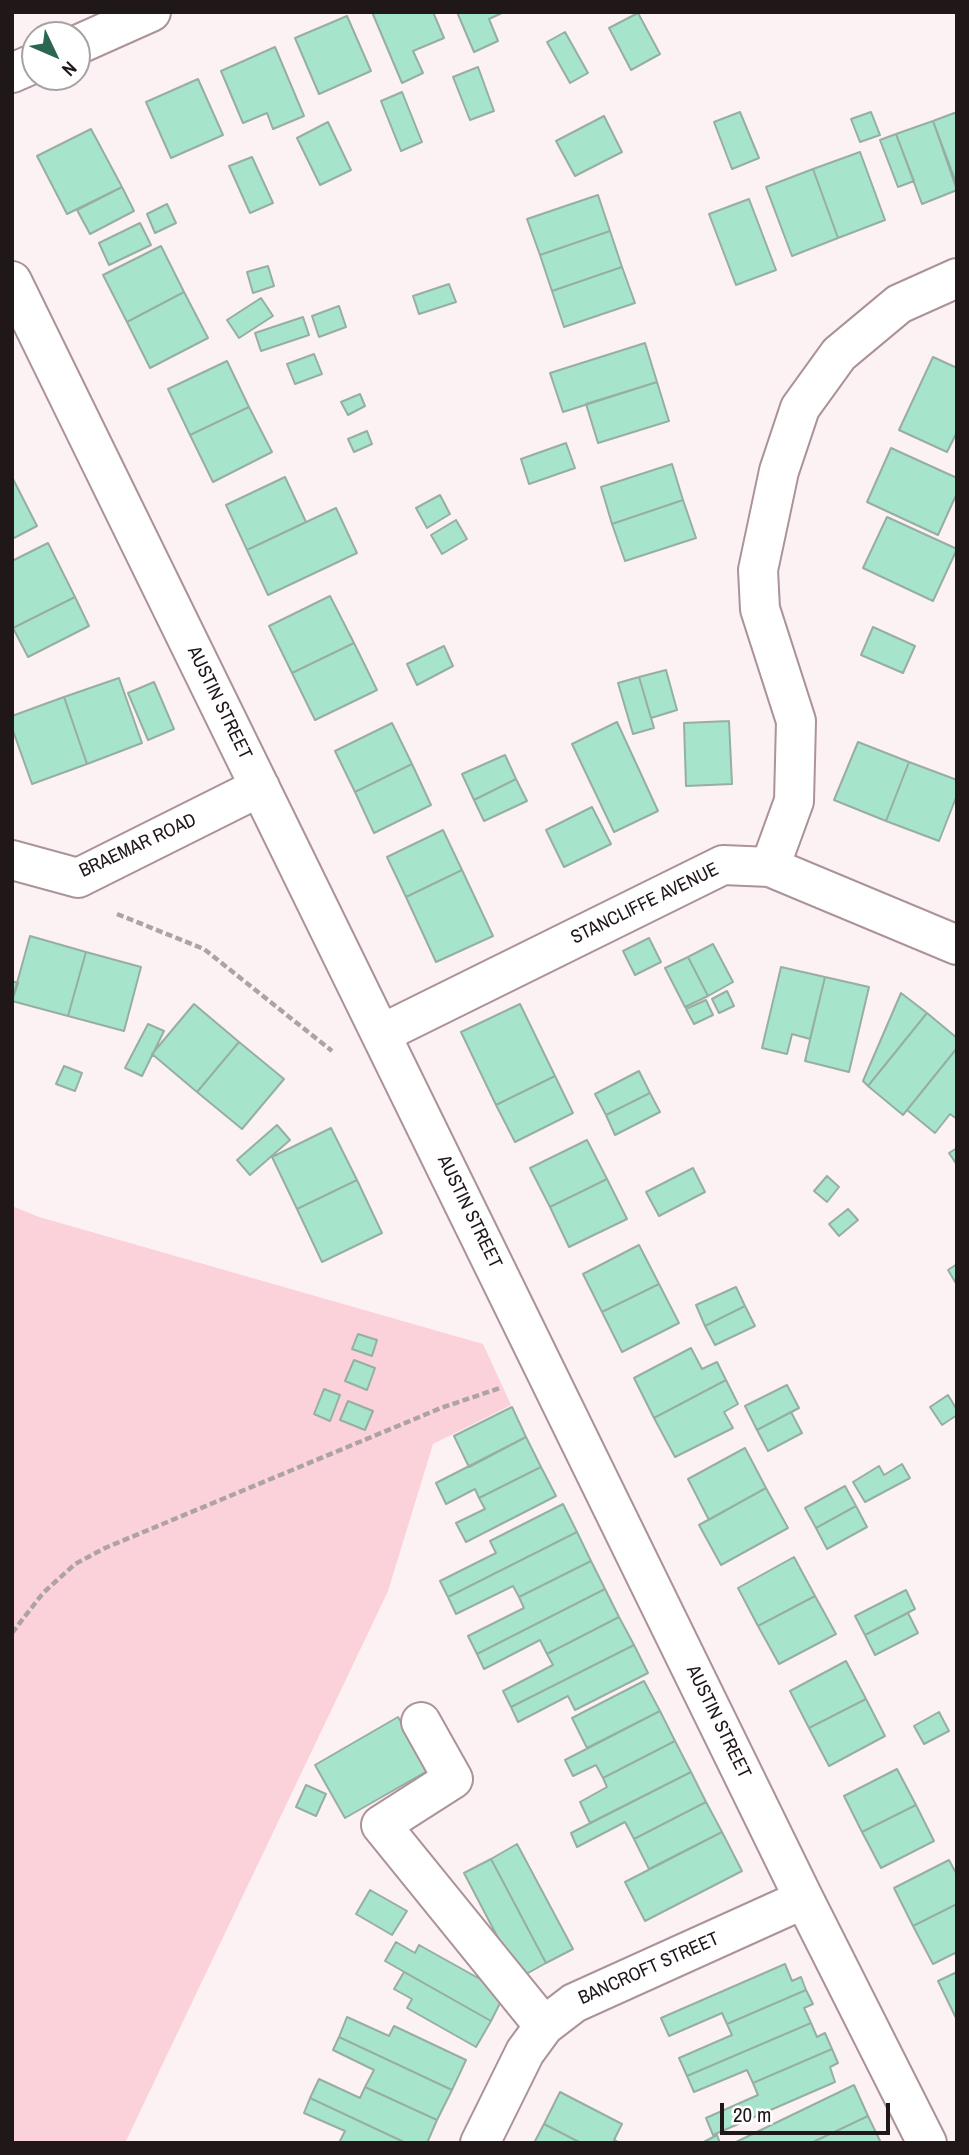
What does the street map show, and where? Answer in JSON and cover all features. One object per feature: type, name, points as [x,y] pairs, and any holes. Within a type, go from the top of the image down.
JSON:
[{"type":"street","points":[[91,39],[151,12]]},
{"type":"street","points":[[770,867],[794,801],[796,721],[760,609],[758,569],[779,471],[800,408],[839,354],[899,304],[957,278]]},
{"type":"street","name":"AUSTIN STREET","points":[[12,281],[804,1899],[927,2143]]},
{"type":"street","name":"BRAEMAR ROAD","points":[[12,860],[78,878],[260,788]]},
{"type":"street","name":"STANCLIFFE AVENUE","points":[[381,1034],[723,865],[770,867],[957,945]]},
{"type":"street","points":[[421,1722],[453,1779],[381,1825],[544,2026]]},
{"type":"street","name":"BANCROFT STREET","points":[[480,2143],[525,2052],[544,2026],[574,2003],[804,1899]]},
{"type":"path","points":[[78,878],[110,911],[204,949],[337,1055],[381,1034]]},
{"type":"path","points":[[12,1633],[43,1592],[75,1564],[105,1548],[441,1408],[547,1372]]},
{"type":"shaded area","points":[[12,1206],[39,1217],[483,1344],[511,1405],[433,1444],[388,1591],[125,2143],[12,2143]]},
{"type":"building","points":[[372,12],[433,12],[444,38],[413,51],[423,73],[402,83]]},
{"type":"building","points":[[457,12],[504,12],[489,19],[498,41],[474,52]]},
{"type":"building","points":[[638,13],[660,54],[631,70],[609,28]]},
{"type":"building","points":[[347,16],[371,71],[319,94],[295,38]]},
{"type":"building","points":[[565,32],[588,73],[570,83],[547,42]]},
{"type":"building","points":[[275,47],[304,116],[273,129],[267,113],[243,123],[221,71]]},
{"type":"building","points":[[478,67],[494,111],[470,120],[453,77]]},
{"type":"building","points":[[198,79],[223,135],[171,158],[146,102]]},
{"type":"building","points":[[402,92],[422,142],[401,151],[381,101]]},
{"type":"building","points":[[740,112],[759,158],[732,169],[714,122]]},
{"type":"building","points":[[871,112],[880,135],[860,142],[851,119]]},
{"type":"building","points":[[957,112],[957,185],[933,121]]},
{"type":"building","points":[[604,116],[622,152],[575,176],[556,141]]},
{"type":"building","points":[[933,121],[957,190],[922,204],[896,134]]},
{"type":"building","points":[[328,122],[351,170],[320,185],[297,138]]},
{"type":"building","points":[[91,129],[122,187],[67,214],[37,156]]},
{"type":"building","points":[[896,134],[914,181],[898,187],[880,140]]},
{"type":"building","points":[[860,152],[885,220],[838,238],[813,169]]},
{"type":"building","points":[[252,157],[273,203],[250,213],[229,166]]},
{"type":"building","points":[[813,169],[838,238],[792,256],[766,187]]},
{"type":"building","points":[[122,187],[134,211],[90,234],[77,210]]},
{"type":"building","points":[[598,195],[610,231],[540,255],[527,219]]},
{"type":"building","points":[[749,199],[776,270],[736,285],[709,214]]},
{"type":"building","points":[[167,204],[176,223],[155,233],[147,214]]},
{"type":"building","points":[[140,223],[151,245],[109,265],[99,243]]},
{"type":"building","points":[[610,231],[622,267],[552,291],[540,255]]},
{"type":"building","points":[[161,246],[184,292],[127,322],[103,275]]},
{"type":"building","points":[[268,266],[274,286],[253,293],[247,272]]},
{"type":"building","points":[[622,267],[635,303],[564,327],[552,291]]},
{"type":"building","points":[[449,284],[456,302],[419,314],[413,296]]},
{"type":"building","points":[[184,292],[208,338],[150,368],[127,322]]},
{"type":"building","points":[[261,298],[273,316],[239,338],[227,320]]},
{"type":"building","points":[[339,306],[346,327],[319,337],[312,316]]},
{"type":"building","points":[[303,317],[309,335],[261,351],[255,333]]},
{"type":"building","points":[[645,343],[657,382],[563,412],[550,373]]},
{"type":"building","points":[[314,354],[322,374],[295,384],[287,364]]},
{"type":"building","points":[[933,357],[957,368],[957,432],[947,452],[899,430]]},
{"type":"building","points":[[227,361],[249,407],[190,435],[168,389]]},
{"type":"building","points":[[657,382],[669,421],[598,443],[586,404]]},
{"type":"building","points":[[360,394],[365,406],[348,415],[341,402]]},
{"type":"building","points":[[249,407],[272,452],[213,482],[190,435]]},
{"type":"building","points":[[367,431],[372,444],[354,452],[348,439]]},
{"type":"building","points":[[566,443],[575,468],[529,484],[521,459]]},
{"type":"building","points":[[891,448],[957,478],[957,493],[938,535],[867,502]]},
{"type":"building","points":[[672,464],[683,500],[612,524],[601,487]]},
{"type":"building","points":[[12,477],[37,526],[12,539]]},
{"type":"building","points":[[285,477],[306,522],[247,550],[226,505]]},
{"type":"building","points":[[440,495],[450,514],[427,528],[416,508]]},
{"type":"building","points":[[683,500],[696,538],[625,561],[612,524]]},
{"type":"building","points":[[336,508],[357,553],[268,595],[247,550]]},
{"type":"building","points":[[887,517],[957,549],[933,601],[863,568]]},
{"type":"building","points":[[456,520],[467,539],[442,554],[431,535]]},
{"type":"building","points":[[48,543],[75,597],[13,628],[12,561]]},
{"type":"building","points":[[330,596],[354,643],[292,673],[269,626]]},
{"type":"building","points":[[75,597],[89,626],[28,657],[13,628]]},
{"type":"building","points":[[873,627],[915,646],[903,673],[861,655]]},
{"type":"building","points":[[354,643],[377,690],[315,720],[292,673]]},
{"type":"building","points":[[444,646],[453,666],[417,685],[407,664]]},
{"type":"building","points":[[666,670],[677,710],[651,718],[639,677]]},
{"type":"building","points":[[639,677],[654,728],[633,734],[618,683]]},
{"type":"building","points":[[119,678],[142,743],[87,764],[64,697]]},
{"type":"building","points":[[154,682],[174,729],[148,740],[128,693]]},
{"type":"building","points":[[64,697],[87,764],[32,784],[12,728],[12,716]]},
{"type":"building","points":[[729,721],[732,784],[686,786],[684,723]]},
{"type":"building","points":[[617,722],[658,811],[614,832],[572,744]]},
{"type":"building","points":[[392,723],[412,764],[355,792],[335,751]]},
{"type":"building","points":[[858,742],[909,762],[886,821],[834,800]]},
{"type":"building","points":[[505,755],[516,779],[474,800],[462,774]]},
{"type":"building","points":[[909,762],[957,780],[957,795],[939,841],[886,821]]},
{"type":"building","points":[[412,764],[431,805],[374,833],[355,792]]},
{"type":"building","points":[[516,779],[527,801],[484,821],[474,800]]},
{"type":"building","points":[[592,807],[611,844],[564,867],[546,830]]},
{"type":"building","points":[[443,830],[462,870],[406,897],[387,857]]},
{"type":"building","points":[[462,870],[493,936],[436,962],[406,897]]},
{"type":"building","points":[[30,936],[86,952],[68,1016],[12,1001]]},
{"type":"building","points":[[649,938],[661,962],[635,975],[623,951]]},
{"type":"building","points":[[713,944],[733,982],[708,996],[688,957]]},
{"type":"building","points":[[86,952],[141,967],[124,1031],[68,1016]]},
{"type":"building","points":[[688,957],[708,996],[685,1007],[665,968]]},
{"type":"building","points":[[781,967],[825,977],[810,1039],[792,1034],[787,1054],[762,1048]]},
{"type":"building","points":[[825,977],[869,987],[849,1072],[805,1061]]},
{"type":"building","points":[[12,981],[18,983],[12,1001]]},
{"type":"building","points":[[727,991],[734,1006],[719,1013],[712,999]]},
{"type":"building","points":[[901,993],[927,1013],[868,1086],[863,1081]]},
{"type":"building","points":[[706,1000],[713,1015],[694,1024],[686,1009]]},
{"type":"building","points":[[194,1004],[239,1042],[197,1092],[152,1054]]},
{"type":"building","points":[[520,1004],[555,1076],[496,1105],[461,1032]]},
{"type":"building","points":[[927,1013],[957,1038],[957,1048],[903,1115],[868,1086]]},
{"type":"building","points":[[148,1024],[164,1031],[142,1076],[125,1068]]},
{"type":"building","points":[[239,1042],[284,1079],[242,1129],[197,1092]]},
{"type":"building","points":[[957,1048],[957,1119],[950,1114],[935,1133],[907,1110]]},
{"type":"building","points":[[64,1066],[82,1073],[75,1091],[56,1084]]},
{"type":"building","points":[[639,1071],[650,1093],[606,1115],[595,1094]]},
{"type":"building","points":[[555,1076],[573,1113],[515,1142],[496,1105]]},
{"type":"building","points":[[650,1093],[660,1112],[615,1135],[606,1115]]},
{"type":"building","points":[[277,1125],[290,1140],[250,1175],[237,1160]]},
{"type":"building","points":[[331,1128],[357,1180],[297,1209],[272,1157]]},
{"type":"building","points":[[587,1140],[607,1179],[550,1207],[530,1168]]},
{"type":"building","points":[[957,1148],[957,1165],[949,1153]]},
{"type":"building","points":[[693,1168],[705,1192],[659,1216],[646,1192]]},
{"type":"building","points":[[827,1176],[839,1187],[827,1202],[814,1191]]},
{"type":"building","points":[[607,1179],[627,1219],[569,1247],[550,1207]]},
{"type":"building","points":[[357,1180],[382,1233],[322,1262],[297,1209]]},
{"type":"building","points":[[848,1209],[858,1220],[839,1236],[829,1224]]},
{"type":"building","points":[[639,1245],[659,1284],[602,1312],[583,1274]]},
{"type":"building","points":[[957,1264],[957,1285],[948,1270]]},
{"type":"building","points":[[659,1284],[679,1323],[622,1352],[602,1312]]},
{"type":"building","points":[[736,1287],[745,1306],[705,1326],[696,1305]]},
{"type":"building","points":[[745,1306],[755,1326],[715,1345],[705,1326]]},
{"type":"building","points":[[358,1334],[377,1340],[372,1356],[352,1349]]},
{"type":"building","points":[[691,1348],[702,1369],[717,1362],[726,1380],[654,1418],[634,1378]]},
{"type":"building","points":[[354,1360],[375,1368],[367,1390],[345,1381]]},
{"type":"building","points":[[726,1380],[738,1404],[724,1412],[733,1428],[675,1457],[654,1418]]},
{"type":"building","points":[[787,1385],[799,1408],[757,1430],[745,1406]]},
{"type":"building","points":[[324,1389],[340,1395],[330,1421],[314,1414]]},
{"type":"building","points":[[948,1395],[957,1415],[942,1425],[930,1407]]},
{"type":"building","points":[[348,1401],[373,1411],[365,1430],[340,1420]]},
{"type":"building","points":[[512,1407],[526,1437],[469,1467],[454,1436]]},
{"type":"building","points":[[791,1412],[802,1433],[768,1451],[757,1430]]},
{"type":"building","points":[[526,1437],[541,1467],[479,1498],[475,1489],[446,1504],[436,1483]]},
{"type":"building","points":[[745,1448],[766,1488],[709,1520],[688,1479]]},
{"type":"building","points":[[902,1464],[910,1478],[865,1502],[853,1482],[879,1466],[884,1475]]},
{"type":"building","points":[[541,1467],[556,1496],[466,1542],[456,1523],[485,1509],[479,1498]]},
{"type":"building","points":[[845,1486],[856,1506],[816,1528],[805,1508]]},
{"type":"building","points":[[766,1488],[788,1528],[721,1565],[699,1525]]},
{"type":"building","points":[[563,1504],[577,1532],[448,1597],[440,1581],[496,1553],[490,1541]]},
{"type":"building","points":[[856,1506],[867,1527],[827,1549],[816,1528]]},
{"type":"building","points":[[577,1532],[591,1561],[519,1597],[513,1586],[456,1614],[448,1597]]},
{"type":"building","points":[[794,1557],[815,1596],[758,1626],[738,1588]]},
{"type":"building","points":[[591,1561],[605,1589],[477,1654],[468,1636],[524,1608],[519,1597]]},
{"type":"building","points":[[605,1589],[619,1617],[547,1654],[540,1640],[484,1669],[477,1654]]},
{"type":"building","points":[[906,1590],[915,1609],[865,1635],[855,1616]]},
{"type":"building","points":[[815,1596],[836,1634],[779,1664],[758,1626]]},
{"type":"building","points":[[908,1613],[918,1633],[875,1655],[865,1635]]},
{"type":"building","points":[[619,1617],[634,1645],[511,1707],[503,1691],[553,1665],[547,1654]]},
{"type":"building","points":[[634,1645],[648,1673],[575,1710],[568,1696],[518,1722],[511,1707]]},
{"type":"building","points":[[846,1661],[866,1699],[809,1728],[790,1691]]},
{"type":"building","points":[[644,1681],[660,1711],[587,1748],[572,1718]]},
{"type":"building","points":[[866,1699],[885,1736],[829,1766],[809,1728]]},
{"type":"building","points":[[660,1711],[675,1741],[603,1778],[596,1765],[573,1776],[565,1760]]},
{"type":"building","points":[[939,1712],[949,1731],[924,1744],[914,1726]]},
{"type":"building","points":[[398,1717],[429,1770],[345,1818],[315,1765]]},
{"type":"building","points":[[675,1741],[691,1772],[590,1823],[580,1802],[607,1787],[603,1778]]},
{"type":"building","points":[[897,1769],[916,1805],[862,1832],[844,1796]]},
{"type":"building","points":[[691,1772],[706,1802],[634,1839],[625,1822],[577,1847],[571,1833]]},
{"type":"building","points":[[306,1785],[326,1794],[316,1816],[296,1807]]},
{"type":"building","points":[[706,1802],[722,1832],[649,1869],[634,1839]]},
{"type":"building","points":[[916,1805],[934,1841],[881,1868],[862,1832]]},
{"type":"building","points":[[722,1832],[742,1871],[645,1921],[625,1882]]},
{"type":"building","points":[[517,1844],[573,1949],[546,1963],[491,1859]]},
{"type":"building","points":[[491,1859],[546,1963],[519,1978],[464,1873]]},
{"type":"building","points":[[949,1860],[957,1875],[957,1904],[913,1926],[894,1888]]},
{"type":"building","points":[[370,1890],[407,1911],[392,1935],[356,1914]]},
{"type":"building","points":[[957,1904],[957,1952],[933,1964],[913,1926]]},
{"type":"building","points":[[396,1942],[415,1953],[419,1945],[505,1993],[491,2021],[385,1961]]},
{"type":"building","points":[[785,1964],[792,1981],[801,1977],[806,1990],[727,2024],[722,2013],[669,2036],[661,2018]]},
{"type":"building","points":[[404,1972],[491,2021],[476,2047],[407,2008],[412,1999],[394,1989]]},
{"type":"building","points":[[957,1972],[957,2018],[956,2018],[938,1981]]},
{"type":"building","points":[[806,1990],[813,2004],[804,2008],[811,2023],[687,2076],[679,2058],[732,2035],[727,2024]]},
{"type":"building","points":[[347,2017],[389,2036],[394,2026],[466,2060],[452,2090],[339,2037]]},
{"type":"building","points":[[811,2023],[817,2037],[825,2033],[832,2049],[753,2083],[747,2070],[694,2092],[687,2076]]},
{"type":"building","points":[[339,2037],[452,2090],[437,2120],[365,2087],[374,2070],[333,2050]]},
{"type":"building","points":[[832,2049],[838,2063],[830,2067],[835,2082],[713,2135],[706,2118],[758,2095],[753,2083]]},
{"type":"building","points":[[319,2079],[360,2098],[365,2087],[437,2120],[427,2143],[406,2143],[310,2098]]},
{"type":"building","points":[[854,2085],[868,2116],[811,2143],[734,2143]]},
{"type":"building","points":[[560,2092],[622,2124],[614,2140],[620,2143],[581,2143],[544,2124]]},
{"type":"building","points":[[310,2098],[406,2143],[339,2143],[345,2131],[304,2113]]},
{"type":"building","points":[[868,2116],[881,2143],[811,2143]]},
{"type":"building","points":[[544,2124],[581,2143],[534,2143]]},
{"type":"building","points":[[717,2135],[720,2143],[702,2143]]}]
